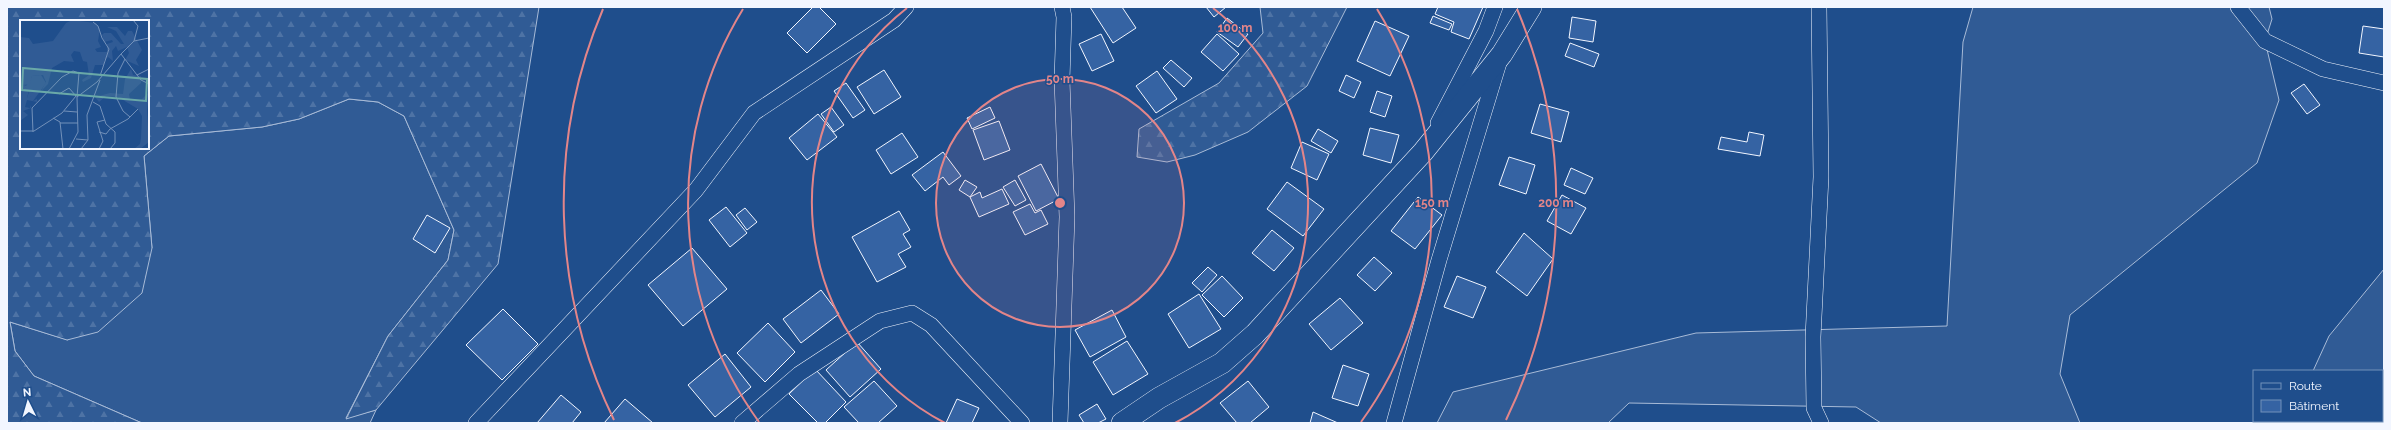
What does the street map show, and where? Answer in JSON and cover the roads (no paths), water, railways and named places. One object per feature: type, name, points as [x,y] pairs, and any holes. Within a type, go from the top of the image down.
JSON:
[{"type":"main road","points":[[1122,423],[1159,398],[1222,363],[1255,334],[1423,152],[1502,54],[1531,7]]},
{"type":"street","points":[[476,423],[696,190],[754,113],[894,20],[906,7]]},
{"type":"street","points":[[1060,423],[1067,217],[1062,80],[1064,17],[1062,7]]},
{"type":"street","points":[[1423,152],[1486,31],[1495,7]]},
{"type":"street","points":[[1819,7],[1821,177],[1812,337],[1814,408],[1821,423]]},
{"type":"street","points":[[2238,7],[2265,41],[2323,69],[2384,83]]},
{"type":"street","points":[[1394,423],[1439,260],[1502,54]]},
{"type":"street","points":[[742,423],[799,374],[880,321],[912,313],[931,325],[1022,423]]}]
